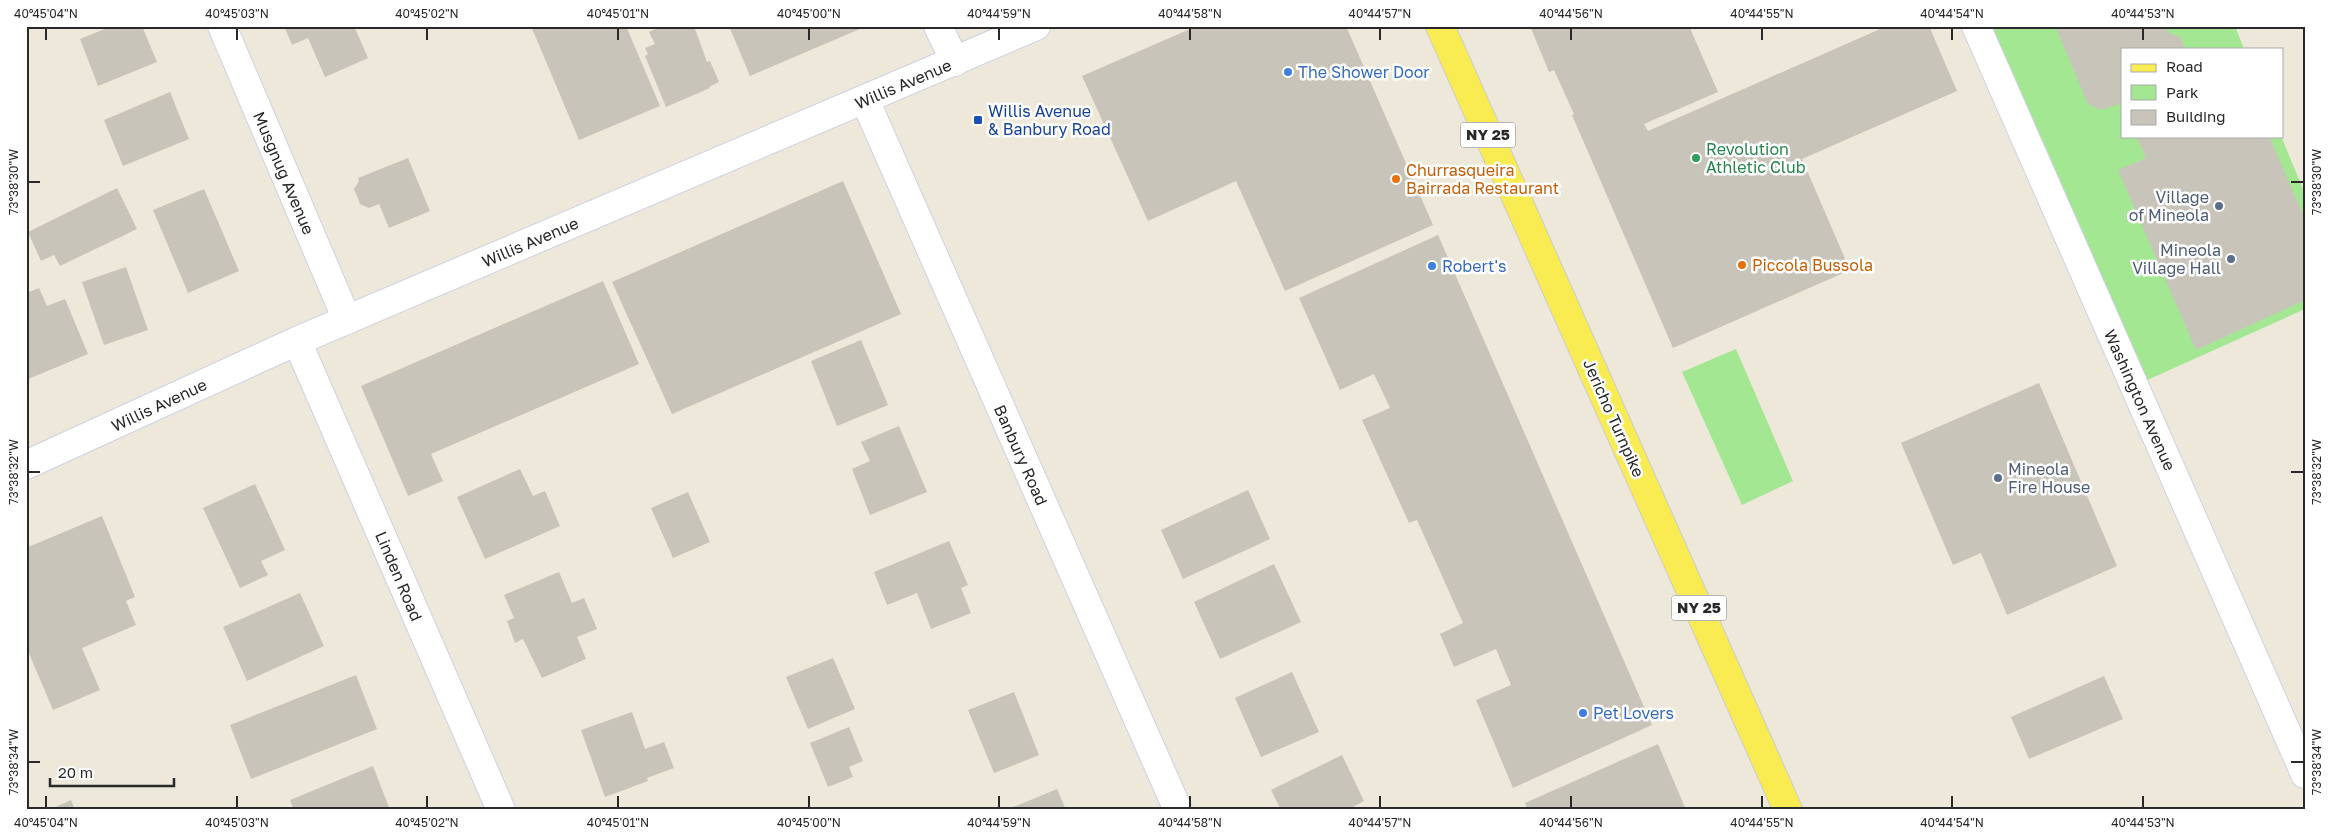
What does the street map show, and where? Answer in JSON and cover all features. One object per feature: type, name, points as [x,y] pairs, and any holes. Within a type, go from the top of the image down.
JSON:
[{"type":"main road","name":"Jericho Turnpike","points":[[1440,26],[1788,810]]},
{"type":"street","name":"Musgnug Avenue","points":[[222,26],[347,320]]},
{"type":"street","points":[[938,26],[955,62]]},
{"type":"street","name":"Willis Avenue","points":[[26,465],[297,341],[1036,26]]},
{"type":"street","name":"Washington Avenue","points":[[1976,26],[2305,774]]},
{"type":"street","name":"Banbury Road","points":[[865,100],[1178,810]]},
{"type":"street","name":"Linden Road","points":[[297,341],[501,810]]},
{"type":"green space","points":[[1976,26],[2235,26],[2244,48],[2121,48],[2121,138],[2282,138],[2305,194],[2305,309],[2134,386]]},
{"type":"green space","points":[[1736,349],[1793,481],[1742,505],[1682,372]]},
{"type":"building","points":[[112,26],[142,26],[157,62],[98,86],[80,39]]},
{"type":"building","points":[[284,26],[354,26],[368,58],[325,77],[308,38],[292,45]]},
{"type":"building","points":[[531,26],[626,26],[660,106],[579,140]]},
{"type":"building","points":[[662,26],[694,26],[707,62],[710,61],[719,82],[710,88],[666,107],[645,56],[648,54],[645,48],[655,44],[649,32]]},
{"type":"building","points":[[729,26],[867,26],[750,76]]},
{"type":"building","points":[[1197,26],[1346,26],[1433,225],[1285,291],[1236,181],[1148,221],[1082,76]]},
{"type":"building","points":[[1530,26],[1689,26],[1718,92],[1644,124],[1648,131],[1887,26],[1929,26],[1957,91],[1802,159],[1850,270],[1673,348],[1572,115],[1574,114],[1554,70],[1549,72]]},
{"type":"building","points":[[2055,26],[2169,26],[2167,32],[2180,37],[2186,48],[2121,48],[2121,103],[2101,110],[2088,104]]},
{"type":"building","points":[[170,92],[189,139],[123,166],[104,120]]},
{"type":"building","name":"Mineola Village Hall","points":[[2137,138],[2270,138],[2305,219],[2305,300],[2196,350],[2118,170],[2146,158]]},
{"type":"building","points":[[408,158],[430,211],[389,228],[379,204],[369,208],[360,204],[354,189],[359,181],[358,178]]},
{"type":"building","points":[[843,181],[901,314],[672,414],[612,282]]},
{"type":"building","points":[[117,188],[137,229],[60,266],[54,255],[41,261],[28,232]]},
{"type":"building","points":[[204,189],[239,271],[188,293],[153,210]]},
{"type":"building","points":[[1438,235],[1652,725],[1513,788],[1476,700],[1511,685],[1496,649],[1454,667],[1440,634],[1463,623],[1417,520],[1409,523],[1362,420],[1390,408],[1374,374],[1340,390],[1299,298]]},
{"type":"building","points":[[126,267],[148,330],[104,345],[82,282]]},
{"type":"building","points":[[603,281],[639,364],[431,454],[443,481],[408,496],[361,386]]},
{"type":"building","points":[[39,288],[47,306],[65,299],[88,354],[26,380],[26,293]]},
{"type":"building","points":[[861,340],[888,405],[837,426],[811,361]]},
{"type":"building","name":"Mineola Fire House","points":[[2039,383],[2117,566],[2007,615],[1981,553],[1953,565],[1901,443]]},
{"type":"building","points":[[899,426],[927,492],[870,515],[852,469],[870,461],[861,442]]},
{"type":"building","points":[[520,469],[533,496],[545,491],[560,526],[485,559],[457,497]]},
{"type":"building","points":[[255,484],[285,550],[261,561],[268,575],[240,588],[203,508]]},
{"type":"building","points":[[1248,490],[1270,539],[1183,579],[1161,530]]},
{"type":"building","points":[[688,492],[710,542],[673,558],[651,508]]},
{"type":"building","points":[[102,516],[135,597],[126,601],[136,625],[82,648],[100,690],[53,710],[28,651],[26,652],[26,548]]},
{"type":"building","points":[[949,541],[968,585],[961,588],[971,613],[931,629],[917,593],[887,605],[874,572]]},
{"type":"building","points":[[1274,564],[1301,622],[1220,659],[1194,602]]},
{"type":"building","points":[[559,572],[572,603],[584,598],[597,629],[577,637],[586,659],[542,678],[523,639],[515,643],[507,621],[514,618],[504,595]]},
{"type":"building","points":[[300,593],[324,646],[247,681],[223,627]]},
{"type":"building","points":[[833,658],[855,709],[808,729],[786,677]]},
{"type":"building","points":[[1292,672],[1319,732],[1261,757],[1235,698]]},
{"type":"building","points":[[356,675],[377,729],[251,779],[230,725]]},
{"type":"building","points":[[2104,676],[2123,719],[2029,759],[2011,717]]},
{"type":"building","points":[[1014,692],[1039,755],[994,773],[968,710]]},
{"type":"building","points":[[632,712],[645,749],[664,742],[674,768],[647,778],[648,781],[605,797],[581,730]]},
{"type":"building","points":[[849,727],[863,761],[849,767],[853,777],[828,787],[810,743]]},
{"type":"building","points":[[1658,744],[1686,810],[1528,810],[1525,803]]},
{"type":"building","points":[[1342,755],[1364,801],[1347,810],[1281,810],[1271,790]]},
{"type":"building","points":[[373,766],[390,810],[294,810],[290,800]]},
{"type":"building","points":[[1057,789],[1066,810],[1006,810]]},
{"type":"building","points":[[71,800],[75,810],[49,810]]},
{"type":"place","name":"The Shower Door","points":[[1288,72]]},
{"type":"place","name":"Willis Avenue & Banbury Road","points":[[978,120]]},
{"type":"place","name":"Revolution Athletic Club","points":[[1696,158]]},
{"type":"place","name":"Churrasqueira Bairrada Restaurant","points":[[1396,179]]},
{"type":"place","name":"Village of Mineola","points":[[2219,206]]},
{"type":"place","name":"Mineola Village Hall","points":[[2231,259]]},
{"type":"place","name":"Piccola Bussola","points":[[1742,265]]},
{"type":"place","name":"Robert's","points":[[1432,266]]},
{"type":"place","name":"Mineola Fire House","points":[[1998,478]]},
{"type":"place","name":"Pet Lovers","points":[[1583,713]]}]
